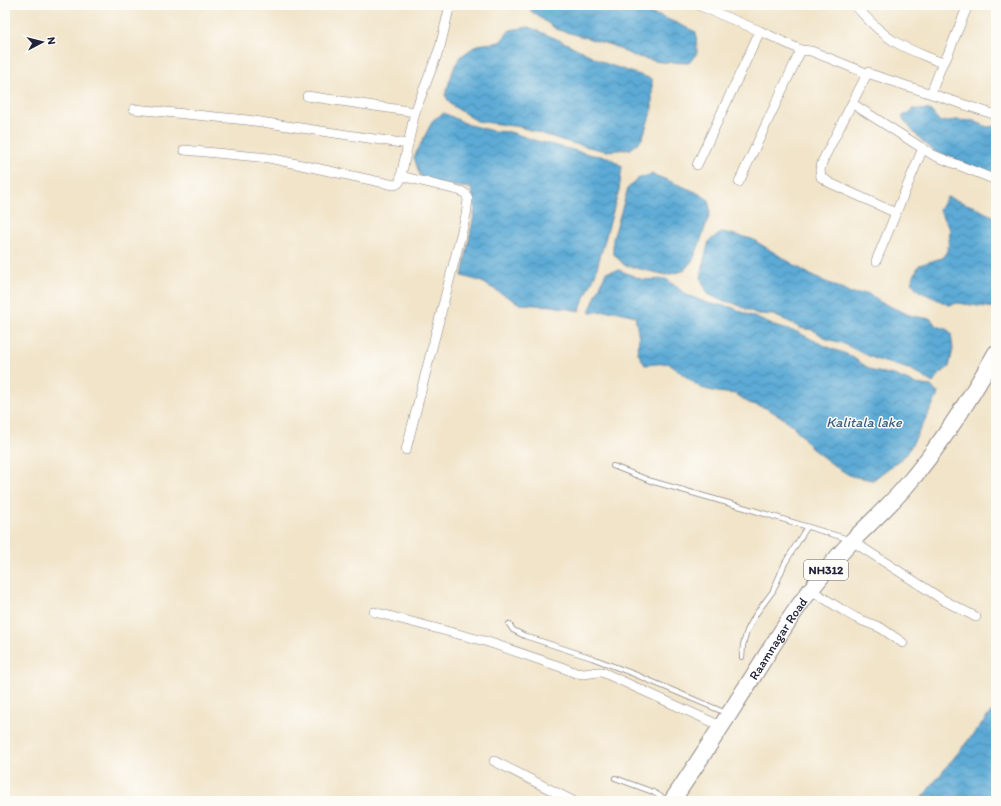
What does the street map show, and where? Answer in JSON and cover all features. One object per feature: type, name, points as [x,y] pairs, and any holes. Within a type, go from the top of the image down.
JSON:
[{"type":"highway","name":"Raamnagar Road","points":[[672,801],[726,720],[796,609],[827,569],[852,541],[890,504],[935,450],[963,408],[996,353]]},
{"type":"street","points":[[184,150],[269,158],[397,185],[400,183],[402,176],[415,112],[440,47],[450,5]]},
{"type":"street","points":[[698,5],[801,50],[810,51],[996,115]]},
{"type":"street","points":[[855,5],[867,19],[887,37],[937,61],[943,62]]},
{"type":"street","points":[[931,93],[968,5]]},
{"type":"street","points":[[697,165],[760,31]]},
{"type":"street","points":[[739,182],[801,50]]},
{"type":"street","points":[[868,72],[853,104],[823,160],[820,170],[821,177],[830,183],[896,213]]},
{"type":"street","points":[[307,96],[415,112]]},
{"type":"street","points":[[853,104],[933,155],[996,180]]},
{"type":"street","points":[[134,109],[246,120],[408,144]]},
{"type":"street","points":[[876,261],[923,148]]},
{"type":"street","points":[[402,176],[461,191],[466,194],[468,200],[466,216],[406,450]]},
{"type":"street","points":[[852,541],[944,601],[976,617]]},
{"type":"street","points":[[811,590],[856,618],[881,628],[903,643]]},
{"type":"street","points":[[374,612],[488,642],[576,673],[584,674],[602,672],[726,720]]},
{"type":"street","points":[[494,761],[573,801]]},
{"type":"lane","points":[[613,466],[651,480],[807,526],[852,541]]},
{"type":"lane","points":[[742,657],[743,645],[747,631],[756,614],[773,590],[784,563],[807,526]]},
{"type":"lane","points":[[509,624],[513,630],[525,636],[592,658],[634,674],[726,720]]},
{"type":"lane","points":[[614,778],[653,792],[668,801]]},
{"type":"water","points":[[530,5],[614,5],[621,9],[651,13],[696,32],[697,53],[689,63],[660,62],[634,56],[611,45],[556,29],[531,11]]},
{"type":"water","points":[[529,27],[568,44],[607,64],[652,79],[652,110],[642,139],[631,149],[606,151],[571,143],[520,127],[477,121],[451,105],[445,95],[454,68],[460,57],[477,45],[500,42],[510,30]]},
{"type":"water","points":[[913,109],[930,110],[940,122],[956,120],[974,121],[987,127],[996,126],[996,176],[935,152],[915,134],[902,117]]},
{"type":"water","points":[[444,113],[469,125],[493,131],[510,132],[537,141],[593,155],[608,157],[622,166],[619,190],[595,275],[579,311],[552,306],[520,304],[480,281],[462,276],[475,210],[471,188],[444,185],[421,179],[414,157],[433,120]]},
{"type":"water","points":[[652,174],[696,192],[709,200],[710,213],[693,260],[683,271],[666,275],[624,265],[613,253],[613,239],[628,188],[637,179]]},
{"type":"water","points":[[947,197],[975,207],[996,217],[996,308],[958,303],[949,305],[919,291],[911,282],[919,265],[942,258],[948,250],[950,229],[939,210]]},
{"type":"water","points":[[723,232],[752,239],[814,277],[851,294],[867,293],[880,302],[912,316],[931,319],[936,326],[947,329],[951,334],[953,349],[949,367],[938,375],[933,383],[912,370],[878,360],[842,343],[827,339],[813,330],[800,328],[773,315],[758,314],[708,294],[701,279],[704,260],[709,241]]},
{"type":"water","name":"Kalitala lake","points":[[619,270],[643,280],[666,279],[687,295],[707,303],[731,307],[777,327],[797,332],[825,346],[849,355],[873,371],[894,375],[916,384],[931,386],[936,392],[939,393],[907,454],[873,480],[851,476],[836,467],[811,448],[793,426],[766,408],[749,403],[736,394],[717,392],[701,388],[668,363],[645,365],[638,353],[639,338],[635,316],[615,311],[589,312],[606,272]]},
{"type":"water","points":[[996,706],[996,801],[919,801]]}]
